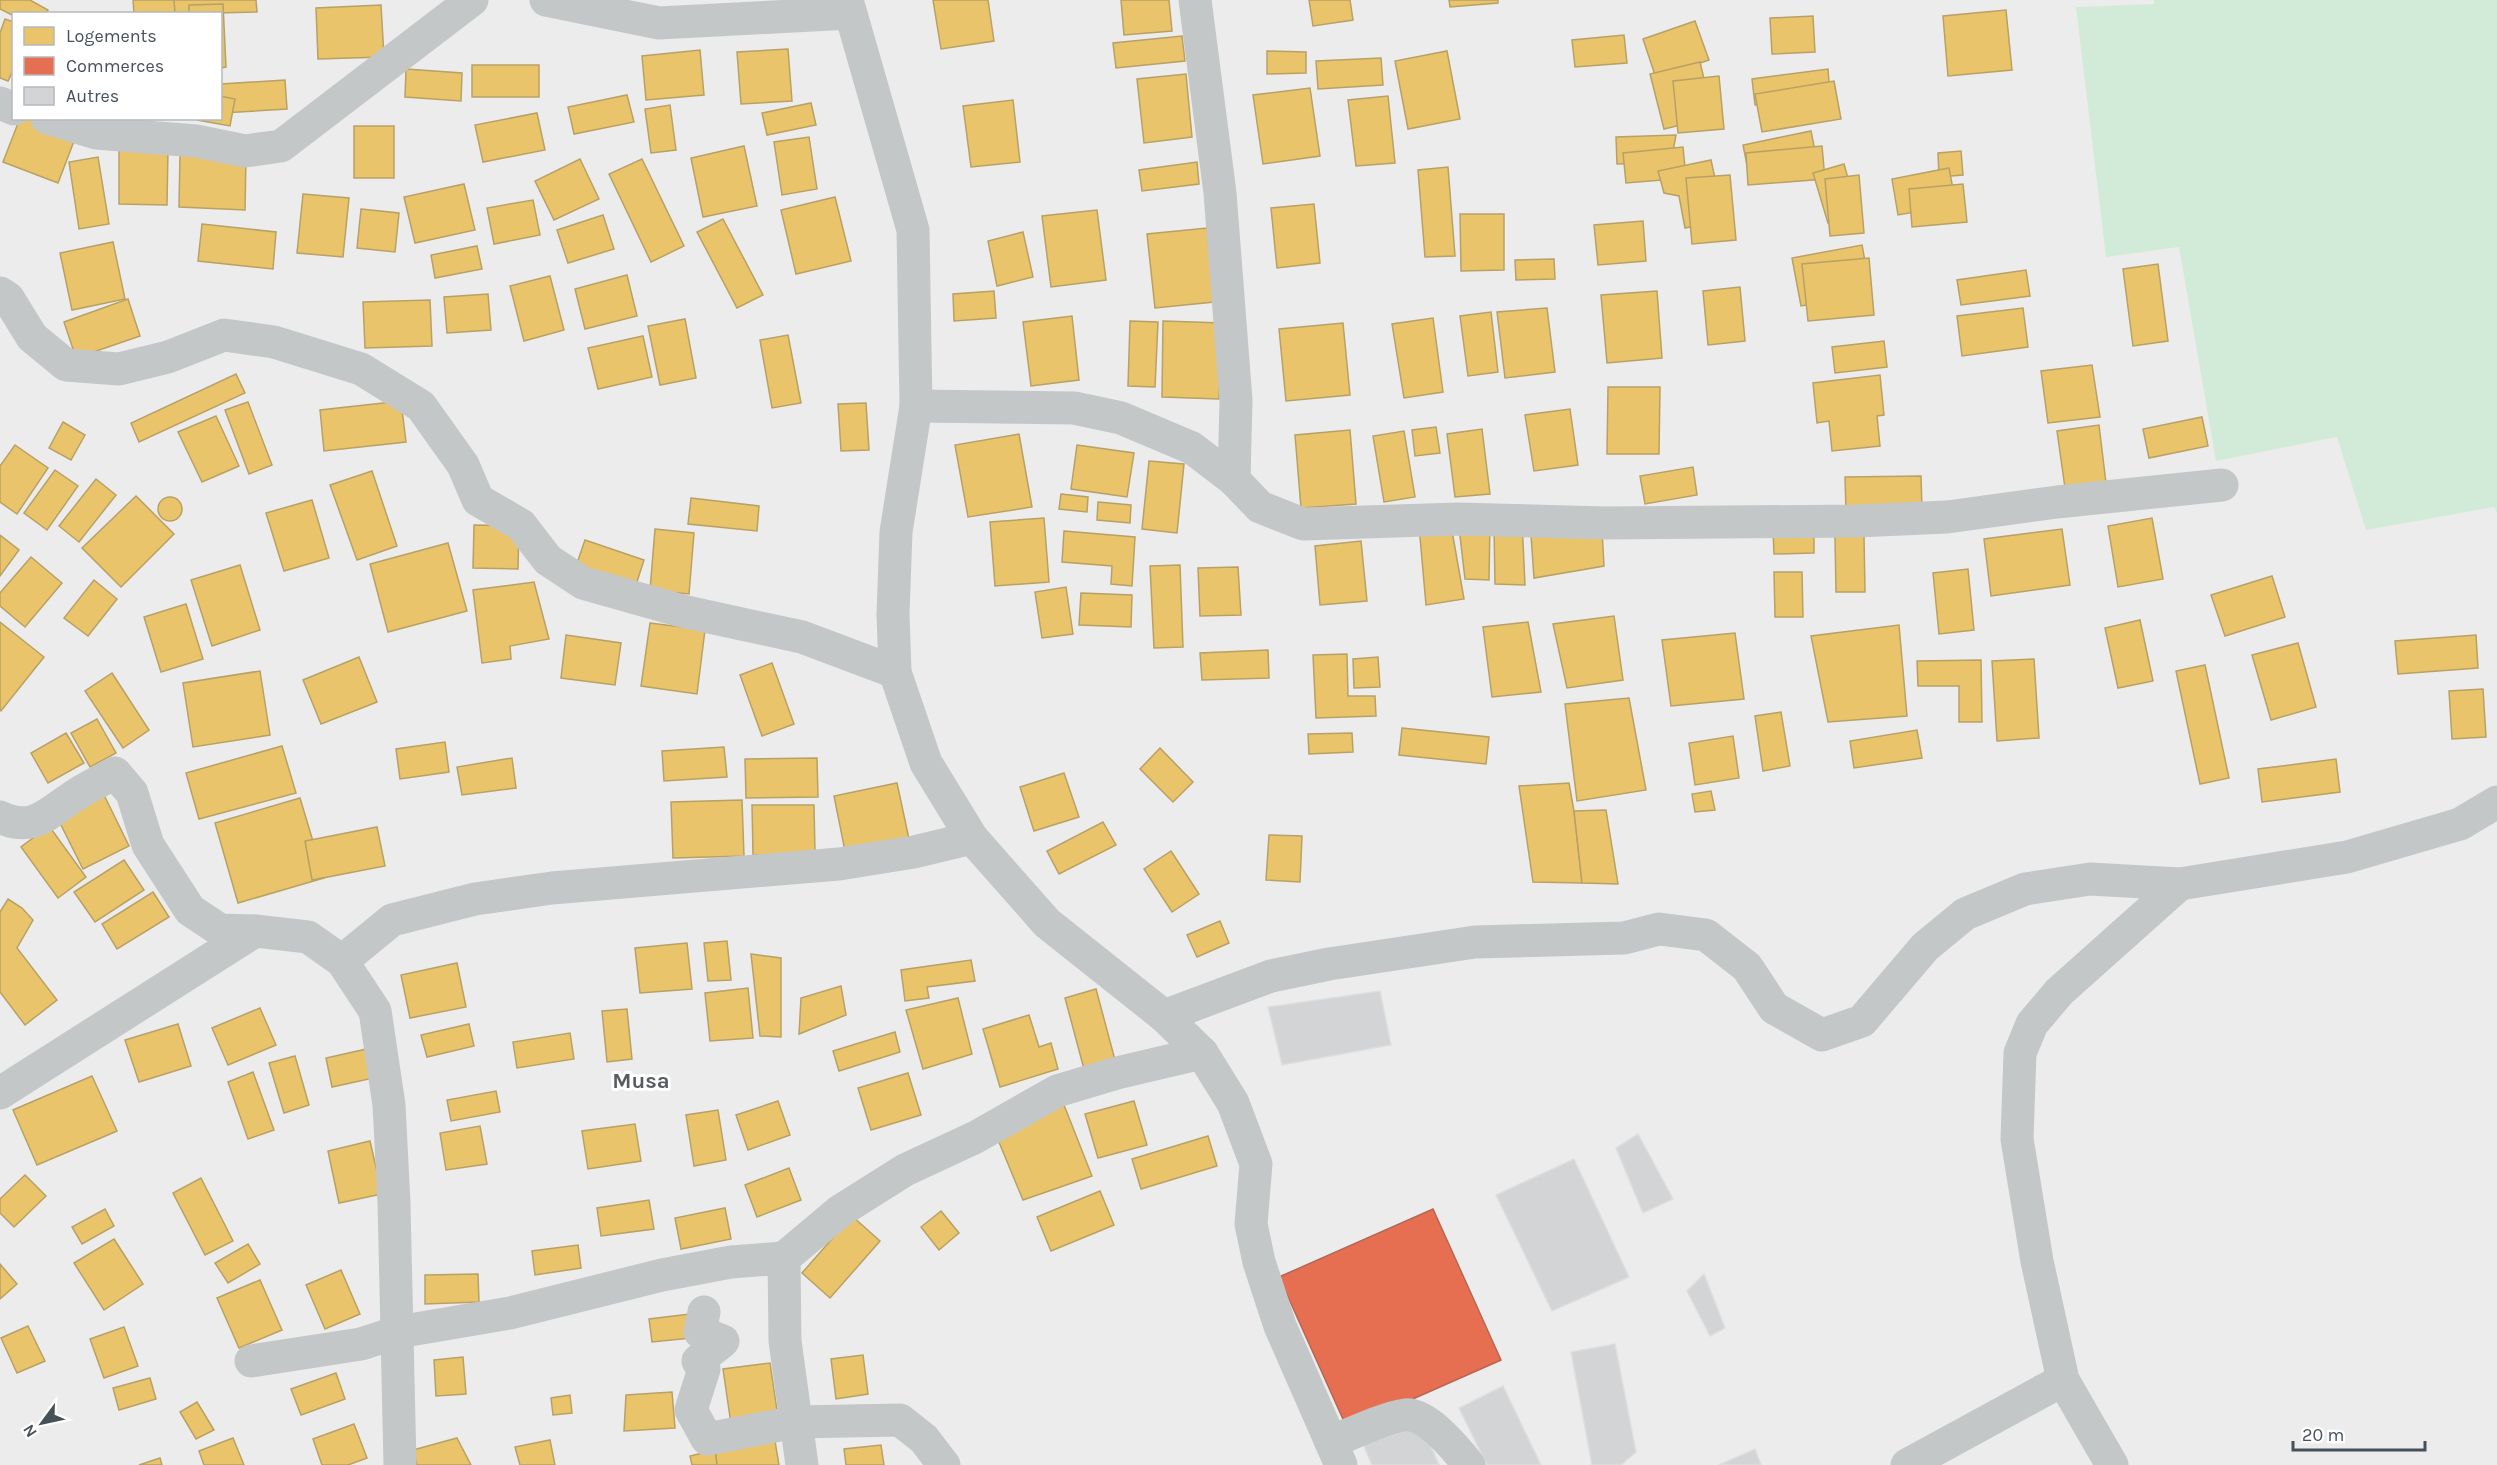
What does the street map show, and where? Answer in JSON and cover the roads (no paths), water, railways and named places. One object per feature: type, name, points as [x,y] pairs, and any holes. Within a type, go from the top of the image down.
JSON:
[{"type":"street","points":[[54,120],[96,133],[196,141],[245,151],[280,146],[472,0]]},
{"type":"street","points":[[546,0],[659,23],[848,6],[913,230],[916,406],[896,532],[893,614],[895,672],[926,763],[972,838],[1047,923],[1164,1016],[1202,1053],[1233,1102],[1256,1164],[1251,1224],[1259,1262],[1280,1326],[1336,1454],[1406,1414],[1420,1418],[1450,1442],[1469,1465]]},
{"type":"street","points":[[1195,0],[1220,193],[1236,400],[1234,480]]},
{"type":"street","points":[[0,293],[8,298],[32,337],[66,365],[119,369],[168,357],[224,335],[274,342],[361,369],[421,406],[463,465],[478,500],[521,525],[548,560],[583,583],[682,611],[802,637],[895,672]]},
{"type":"street","points":[[916,406],[1074,408],[1121,418],[1192,448],[1234,480],[1260,507],[1303,524],[1458,519],[1606,523],[1857,521],[1947,517],[2056,502],[2223,485]]},
{"type":"street","points":[[0,817],[15,824],[43,819],[74,796],[115,773],[132,793],[148,845],[190,910],[220,930],[308,937],[342,961],[375,1011],[389,1105],[398,1332],[400,1465]]},
{"type":"street","points":[[1164,1016],[1271,976],[1329,963],[1475,942],[1624,938],[1659,929],[1706,935],[1747,967],[1774,1008],[1822,1035],[1862,1021],[1925,947],[1965,914],[2025,889],[2090,879],[2180,884],[2347,857],[2460,824],[2497,802]]},
{"type":"street","points":[[342,961],[392,920],[475,899],[552,888],[839,864],[914,852],[972,838]]},
{"type":"street","points":[[2112,1465],[2063,1380],[2037,1261],[2017,1139],[2020,1053],[2032,1024],[2059,992],[2180,884]]},
{"type":"street","points":[[0,1093],[255,931]]},
{"type":"street","points":[[251,1361],[361,1344],[398,1332],[510,1313],[662,1275],[731,1262],[784,1258],[840,1211],[905,1170],[976,1137],[1057,1091],[1117,1073],[1202,1053]]},
{"type":"street","points":[[784,1258],[785,1341],[802,1465]]},
{"type":"street","points":[[704,1312],[700,1332],[723,1341],[698,1361],[704,1369],[691,1410],[707,1439],[796,1422],[900,1420],[924,1439],[944,1465]]},
{"type":"street","points":[[1907,1465],[2063,1380]]},
{"type":"district","name":"Musa","points":[[641,1081]]}]
